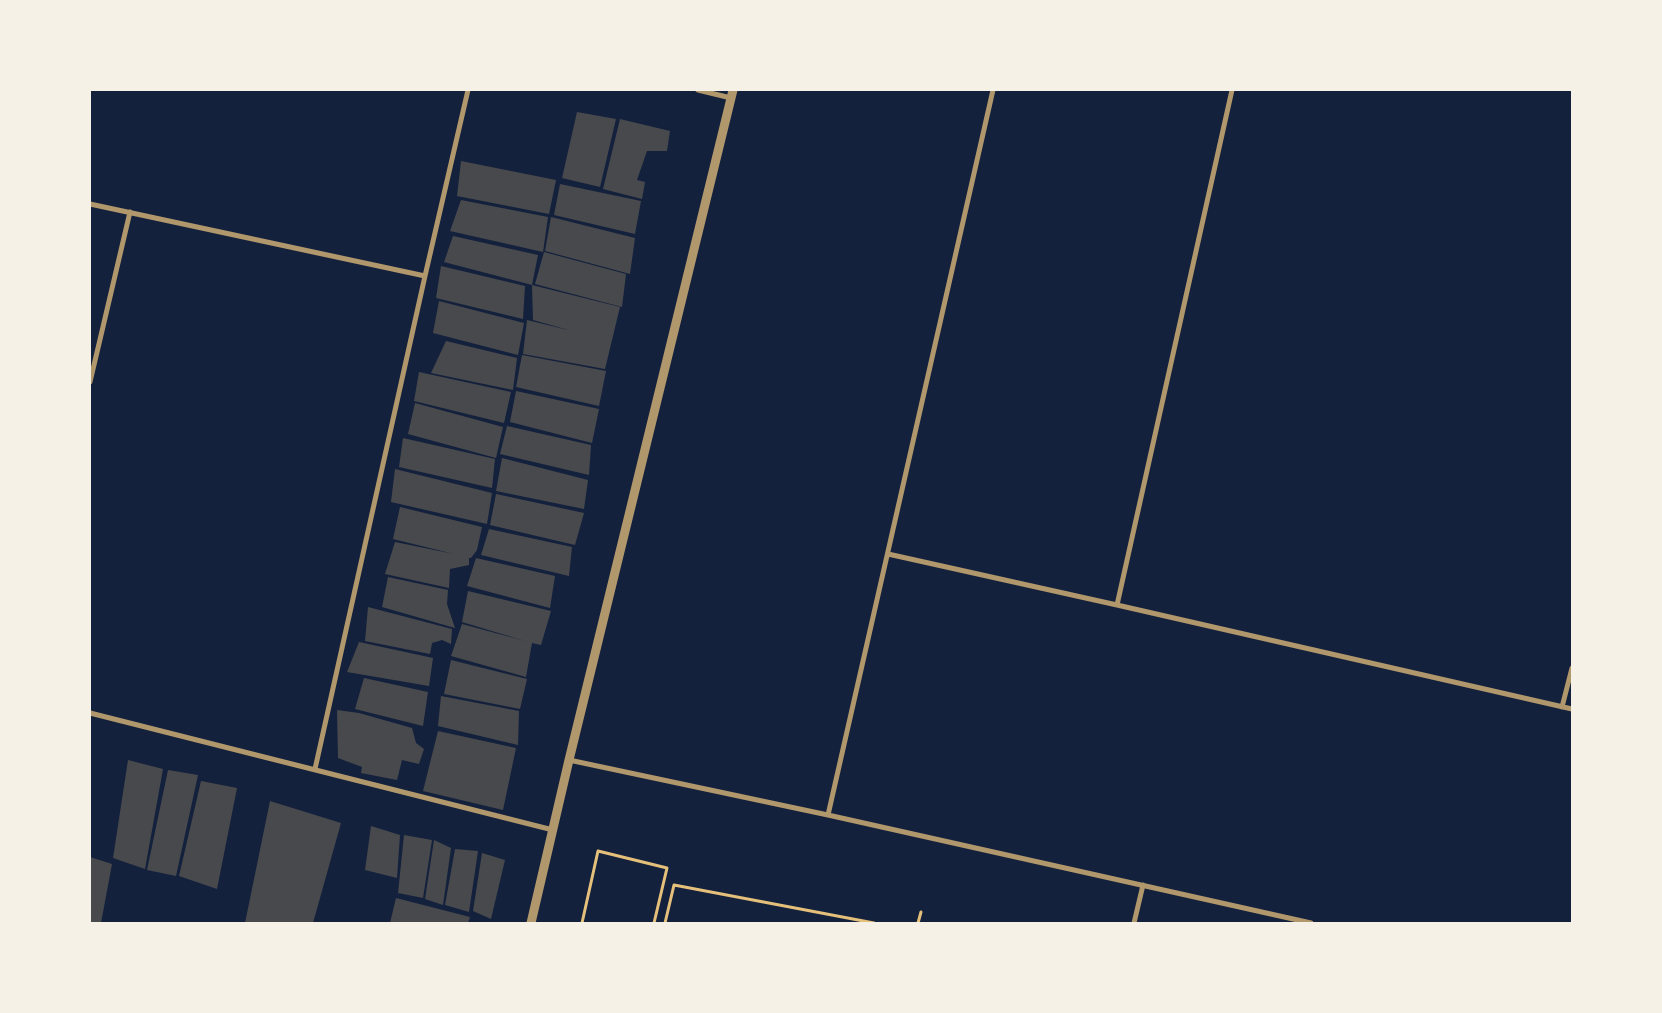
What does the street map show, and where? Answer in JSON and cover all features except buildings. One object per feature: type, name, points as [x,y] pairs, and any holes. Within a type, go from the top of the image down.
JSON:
[{"type":"street","points":[[315,770],[468,90]]},
{"type":"street","points":[[531,923],[732,94],[698,90]]},
{"type":"street","points":[[828,815],[993,90]]},
{"type":"street","points":[[1117,605],[1232,90]]},
{"type":"street","points":[[90,204],[425,276]]},
{"type":"street","points":[[90,382],[130,212]]},
{"type":"street","points":[[888,554],[1572,709]]},
{"type":"street","points":[[1562,707],[1572,668]]},
{"type":"street","points":[[90,713],[554,830]]},
{"type":"street","points":[[569,760],[828,815],[1311,923]]},
{"type":"street","points":[[1134,923],[1143,885]]},
{"type":"path","points":[[582,923],[598,851],[667,868],[654,923]]},
{"type":"path","points":[[665,923],[674,885],[874,923]]},
{"type":"path","points":[[918,923],[921,912]]}]
